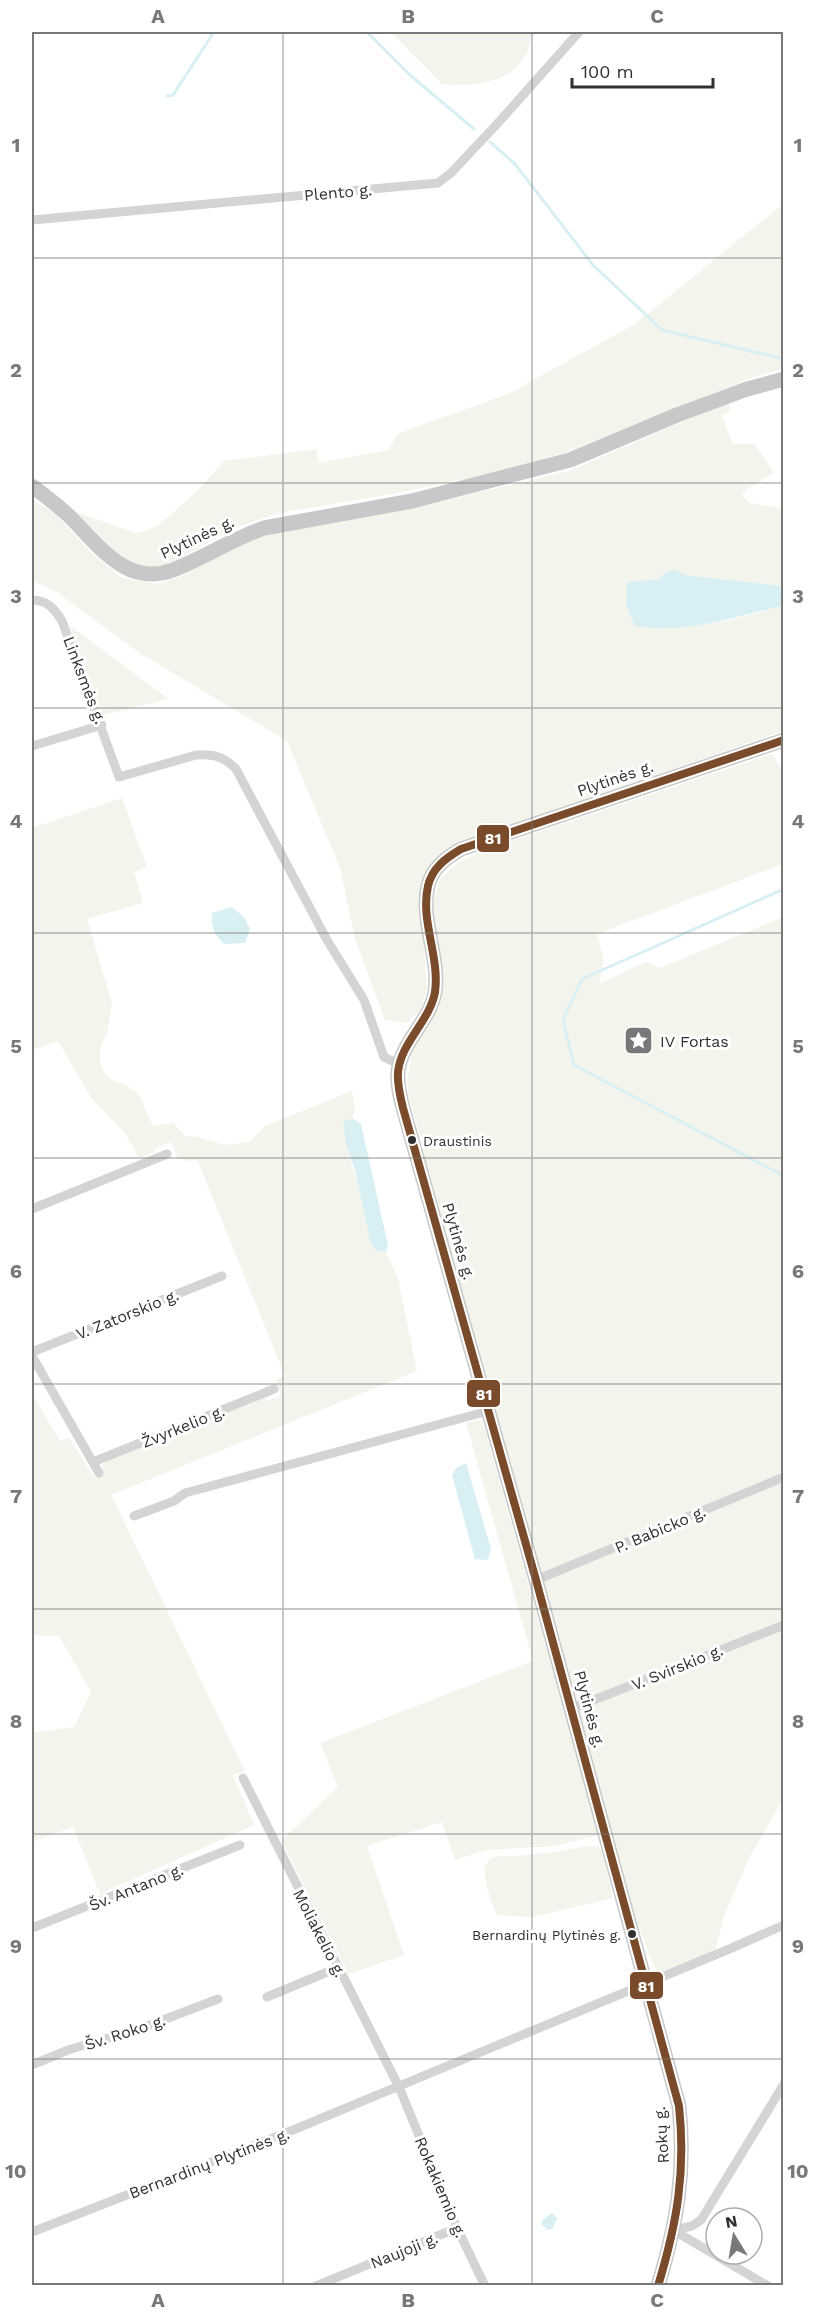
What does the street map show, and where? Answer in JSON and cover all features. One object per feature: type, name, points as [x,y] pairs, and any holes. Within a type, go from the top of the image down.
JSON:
[{"type":"main road","name":"Plytinės g.","points":[[32,486],[70,517],[111,559],[124,569],[142,574],[164,573],[242,535],[264,528],[412,501],[570,460],[677,415],[747,389],[783,379]]},
{"type":"main road","name":"Plytinės g.","points":[[646,1984],[572,1709],[403,1108],[399,1082],[400,1065],[433,999],[435,976],[427,915],[427,896],[433,874],[443,861],[461,849],[783,740]]},
{"type":"main road","name":"Rokų g.","points":[[646,1984],[680,2116],[683,2159],[673,2230],[658,2286]]},
{"type":"street","name":"Plento g.","points":[[32,220],[438,183],[451,173],[497,124],[579,32]]},
{"type":"street","name":"Linksmės g.","points":[[32,600],[47,603],[62,621],[102,725],[119,777],[196,755],[217,755],[231,765],[244,781],[268,832],[327,940],[364,1000],[384,1057],[400,1065]]},
{"type":"street","points":[[32,746],[102,725]]},
{"type":"street","points":[[32,1209],[166,1154]]},
{"type":"street","name":"V. Zatorskio g.","points":[[32,1354],[222,1275]]},
{"type":"street","points":[[32,1354],[99,1473]]},
{"type":"street","name":"Žvyrkelio g.","points":[[93,1462],[274,1389]]},
{"type":"street","points":[[134,1516],[174,1501],[184,1493],[488,1411]]},
{"type":"street","name":"P. Babicko g.","points":[[536,1580],[783,1478]]},
{"type":"street","name":"V. Svirskio g.","points":[[572,1709],[783,1625]]},
{"type":"street","name":"Moliakelio g.","points":[[243,1778],[399,2087]]},
{"type":"street","name":"Šv. Antano g.","points":[[32,1928],[240,1845]]},
{"type":"street","name":"Bernardinų Plytinės g.","points":[[32,2232],[399,2087],[783,1925]]},
{"type":"street","points":[[267,1997],[337,1968]]},
{"type":"street","name":"Šv. Roko g.","points":[[32,2065],[68,2050],[142,2028],[218,1999]]},
{"type":"street","points":[[673,2230],[692,2226],[701,2220],[783,2084]]},
{"type":"street","name":"Rokakiemio g.","points":[[399,2087],[457,2228],[485,2286]]},
{"type":"street","name":"Naujoji g.","points":[[316,2286],[457,2228]]},
{"type":"street","points":[[673,2230],[768,2286]]},
{"type":"shaded area","points":[[391,32],[532,32],[529,48],[522,61],[512,71],[487,82],[457,85],[442,84]]},
{"type":"shaded area","points":[[783,204],[782,369],[756,376],[567,452],[480,476],[387,495],[278,513],[229,530],[182,558],[159,567],[139,567],[117,558],[73,511],[136,533],[158,524],[170,515],[224,461],[317,449],[318,463],[389,450],[397,434],[508,394],[635,324]]},
{"type":"shaded area","points":[[728,402],[731,410],[722,416],[733,444],[755,444],[774,473],[747,489],[742,495],[749,503],[783,508],[783,584],[781,586],[685,575],[675,570],[660,579],[627,582],[675,628],[725,621],[783,606],[783,731],[464,841],[441,856],[422,913],[427,989],[420,1010],[407,1023],[385,1020],[355,939],[340,868],[287,741],[141,654],[55,591],[32,581],[32,499],[55,514],[95,556],[122,578],[157,584],[183,576],[246,540],[417,507],[569,471]]},
{"type":"shaded area","points":[[69,625],[169,699],[103,715]]},
{"type":"shaded area","points":[[772,754],[783,771],[783,864],[597,934],[604,960],[599,984],[646,962],[660,968],[783,917],[783,1799],[749,1858],[724,1916],[715,1951],[661,1972],[656,1969],[650,1959],[638,1927],[424,1161],[407,1083],[412,1051],[424,1031],[435,930],[434,900],[440,879],[456,864],[481,851]]},
{"type":"shaded area","points":[[122,798],[147,867],[134,872],[143,903],[87,919],[112,1003],[107,1032],[100,1049],[100,1061],[104,1073],[112,1080],[138,1093],[153,1126],[173,1123],[185,1136],[198,1137],[224,1145],[249,1142],[265,1126],[352,1091],[355,1107],[352,1118],[343,1122],[346,1145],[377,1251],[386,1252],[398,1279],[417,1371],[111,1495],[245,1771],[233,1775],[254,1825],[100,1894],[73,1827],[32,1842],[32,1733],[74,1727],[91,1692],[59,1636],[32,1635],[32,1393],[60,1441],[69,1438],[94,1477],[103,1473],[103,1465],[106,1461],[264,1397],[266,1401],[281,1396],[276,1380],[285,1376],[197,1159],[189,1161],[178,1158],[171,1142],[139,1158],[125,1133],[92,1099],[58,1041],[32,1050],[32,1026],[35,1026],[32,1014],[32,828]]},
{"type":"shaded area","points":[[479,1420],[483,1422],[599,1835],[554,1846],[486,1850],[455,1860],[442,1822],[367,1846],[404,1955],[349,1974],[281,1841],[338,1787],[320,1743],[533,1661],[466,1423]]},
{"type":"shaded area","points":[[597,1846],[602,1850],[613,1898],[533,1917],[497,1915],[485,1873],[490,1859],[498,1856],[540,1854]]},
{"type":"water","points":[[675,570],[685,575],[781,586],[783,584],[783,606],[691,626],[654,628],[635,626],[626,605],[627,582],[660,579],[667,571]]},
{"type":"water","points":[[232,907],[244,917],[250,929],[245,943],[224,944],[214,930],[212,913]]},
{"type":"water","points":[[352,1118],[361,1124],[388,1245],[386,1252],[377,1251],[371,1244],[355,1170],[346,1145],[343,1122]]},
{"type":"water","points":[[466,1463],[491,1549],[488,1560],[475,1559],[452,1475],[456,1468]]},
{"type":"water","points":[[550,2214],[554,2214],[557,2219],[552,2229],[548,2230],[542,2225],[542,2221]]},
{"type":"waterway","points":[[167,96],[173,95],[214,32]]},
{"type":"waterway","points":[[367,32],[411,76],[474,129]]},
{"type":"waterway","points":[[490,142],[515,164],[593,265],[662,330],[784,359]]},
{"type":"waterway","points":[[784,889],[582,979],[563,1020],[574,1065],[784,1176]]},
{"type":"transit line","name":"81","points":[[658,2286],[675,2219],[678,2197],[681,2153],[679,2106],[536,1580],[403,1108],[398,1086],[398,1072],[404,1051],[428,1013],[435,992],[435,966],[426,899],[430,880],[445,860],[461,849],[784,740]]},
{"type":"place","name":"IV Fortas","points":[[639,1041]]},
{"type":"place","name":"Draustinis","points":[[412,1140]]},
{"type":"place","name":"Bernardinų Plytinės g.","points":[[632,1934]]}]
